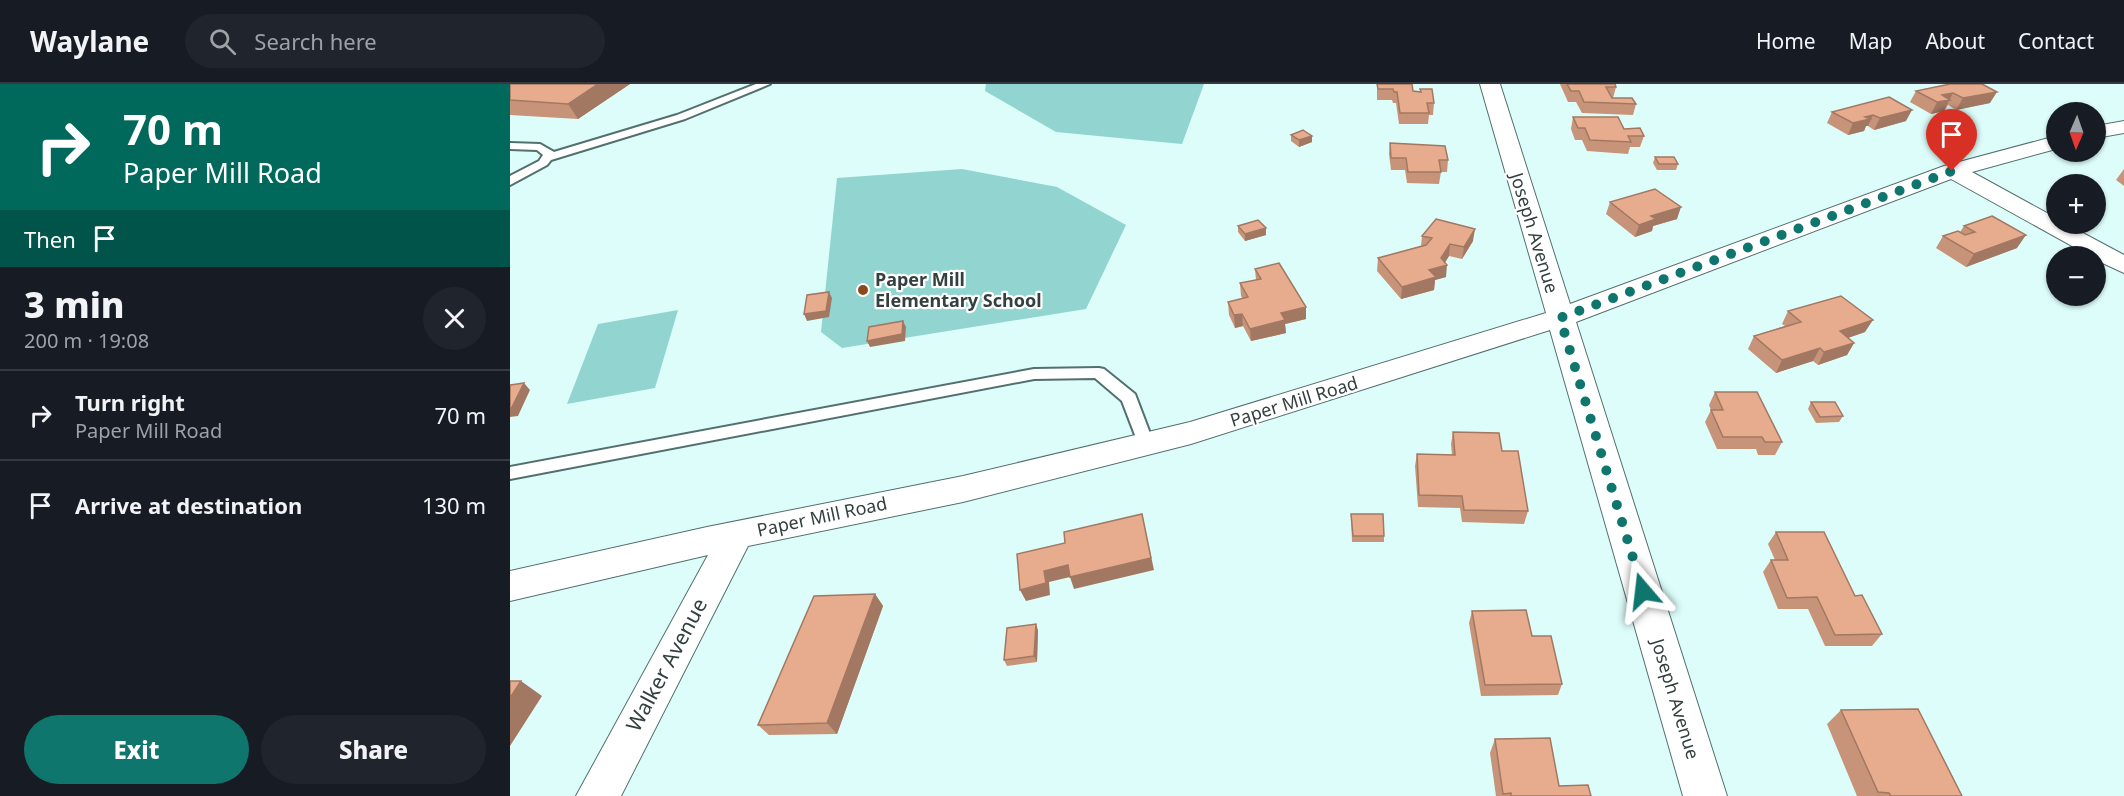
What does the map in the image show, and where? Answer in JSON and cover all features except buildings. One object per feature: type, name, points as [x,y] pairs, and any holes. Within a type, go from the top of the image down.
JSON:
[{"type":"street","name":"Joseph Avenue","points":[[1490,84],[1705,796]]},
{"type":"street","points":[[2106,130],[2124,127]]},
{"type":"street","name":"Paper Mill Road","points":[[510,586],[737,535],[963,489],[1258,414],[1560,318],[1952,171],[2046,145]]},
{"type":"street","points":[[1952,171],[2124,265]]},
{"type":"street","name":"Walker Avenue","points":[[598,796],[737,535]]},
{"type":"lane","points":[[546,158],[681,117],[765,84]]},
{"type":"lane","points":[[510,146],[540,147],[550,154],[543,163],[510,181]]},
{"type":"lane","points":[[510,473],[1034,374],[1099,373],[1129,398],[1146,444]]},
{"type":"shaded area","points":[[986,84],[1204,84],[1182,144],[1056,132],[985,91]]},
{"type":"shaded area","points":[[962,169],[1057,187],[1126,225],[1086,309],[842,348],[821,332],[837,178]]},
{"type":"shaded area","points":[[678,310],[655,388],[567,404],[598,324]]},
{"type":"place","name":"Paper Mill Elementary School","points":[[863,290]]},
{"type":"route","points":[[1643,591],[1560,318],[1952,171]]}]
